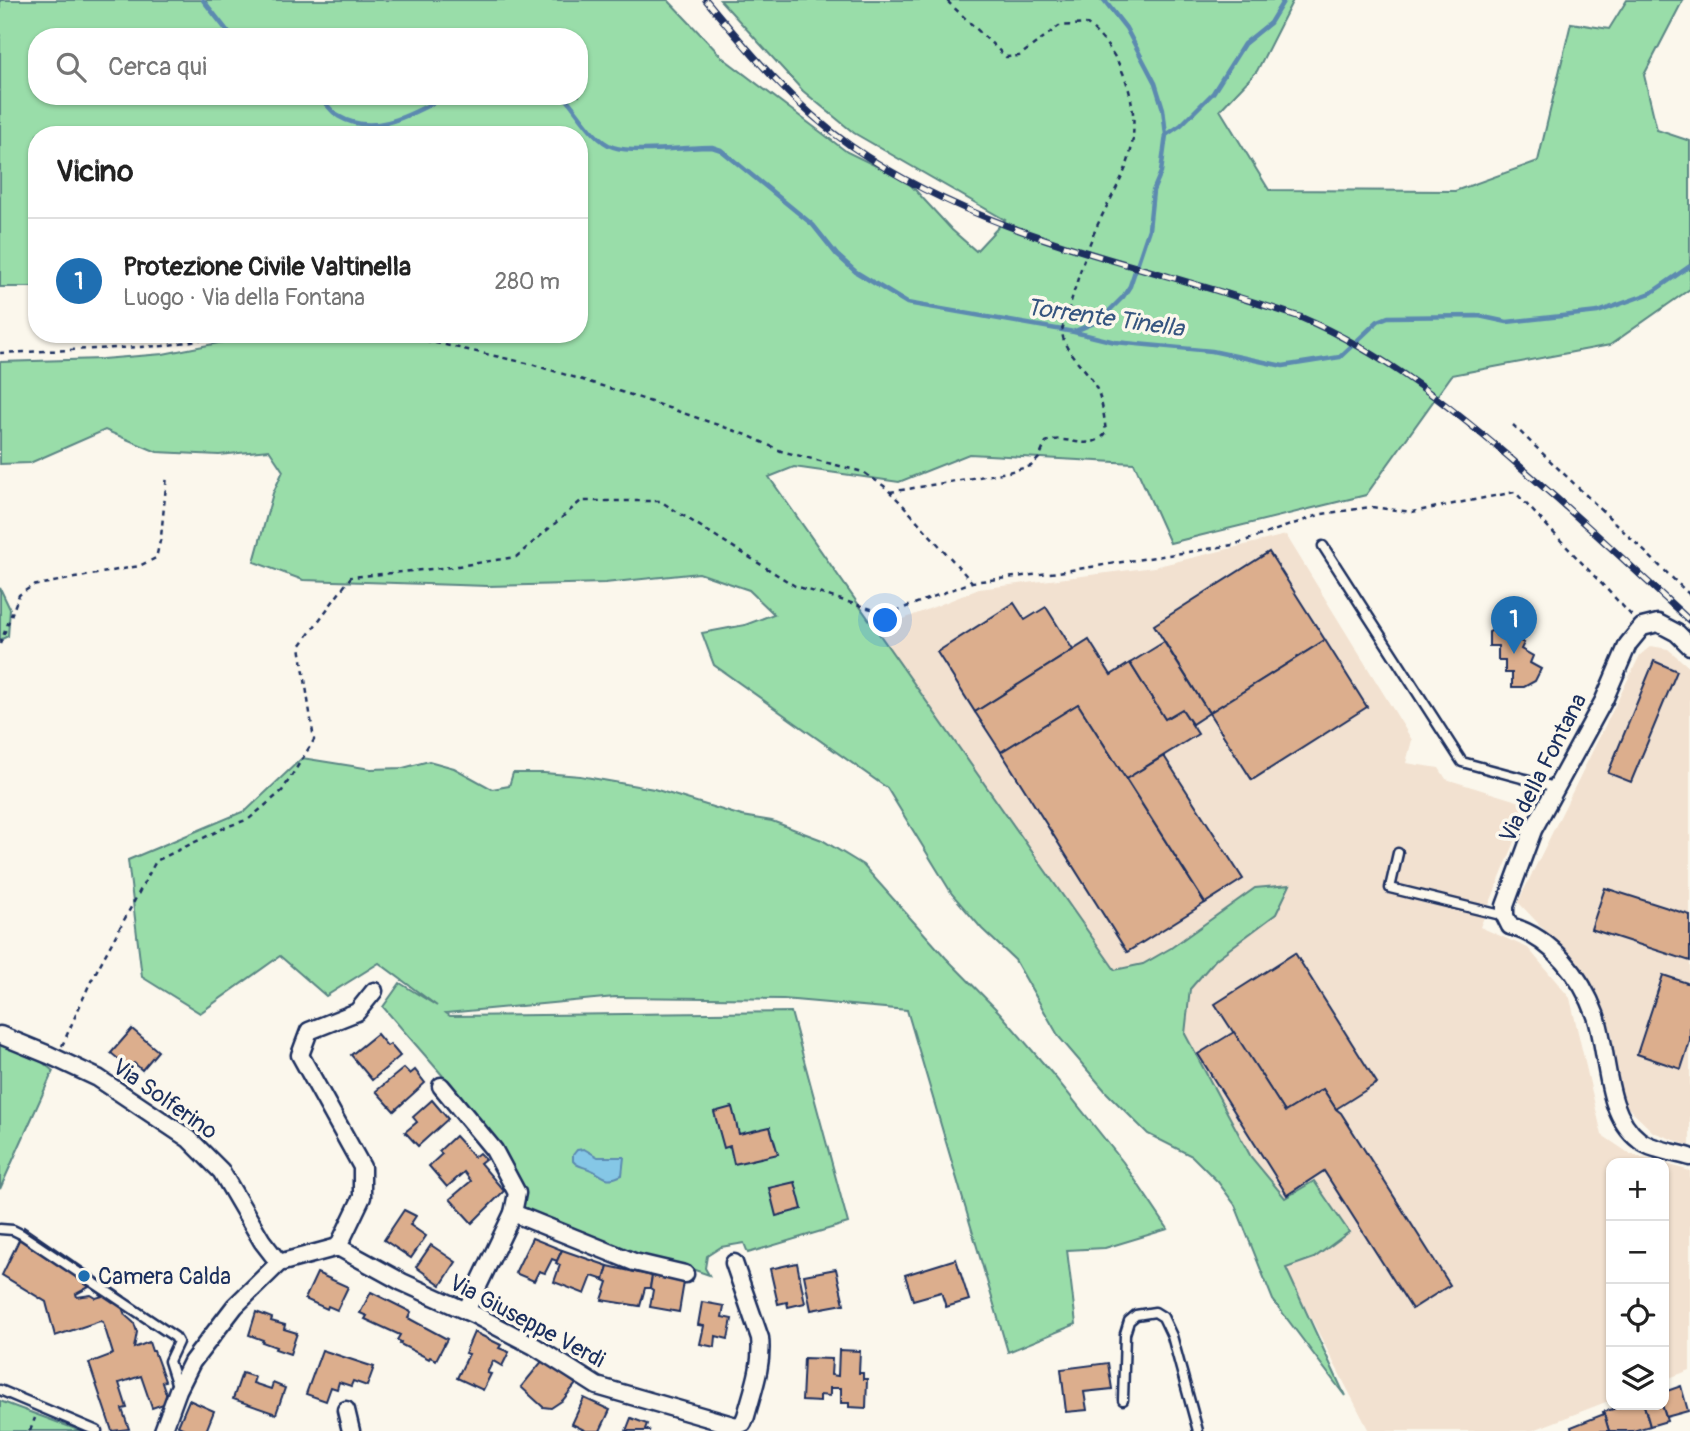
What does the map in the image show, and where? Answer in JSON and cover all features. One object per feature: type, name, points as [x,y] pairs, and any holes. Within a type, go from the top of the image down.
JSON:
[{"type":"street","points":[[1642,628],[1658,623],[1677,633],[1690,646]]},
{"type":"street","name":"Via della Fontana","points":[[1505,916],[1505,906],[1533,830],[1604,700],[1628,644],[1642,628]]},
{"type":"street","points":[[1505,916],[1510,926],[1526,930],[1558,953],[1576,978],[1596,1015],[1611,1091],[1624,1122],[1640,1141],[1690,1157]]},
{"type":"street","points":[[163,1431],[192,1362],[235,1306],[279,1263],[338,1247],[362,1197],[362,1167],[300,1055],[309,1031],[356,1012],[374,991]]},
{"type":"street","points":[[0,1035],[56,1058]]},
{"type":"street","name":"Via Solferino","points":[[56,1058],[115,1088],[189,1139],[221,1171],[262,1241],[279,1263]]},
{"type":"street","points":[[441,1086],[494,1150],[517,1193],[513,1213],[466,1311]]},
{"type":"street","points":[[513,1213],[634,1262],[685,1274]]},
{"type":"street","name":"Via Giuseppe Verdi","points":[[338,1247],[402,1282],[534,1346],[597,1387],[736,1426],[743,1423],[747,1416],[762,1350],[734,1263]]},
{"type":"street","points":[[346,1410],[351,1431]]},
{"type":"lane","points":[[1323,546],[1462,762],[1555,787]]},
{"type":"lane","points":[[1398,853],[1390,888],[1505,916]]},
{"type":"lane","points":[[0,1229],[21,1234],[175,1337],[178,1342],[169,1361],[178,1390]]},
{"type":"lane","points":[[1123,1399],[1125,1334],[1129,1321],[1136,1315],[1155,1312],[1163,1317],[1172,1336],[1198,1431]]},
{"type":"lane","points":[[0,1390],[97,1431]]},
{"type":"path","points":[[890,492],[1031,466],[1039,458],[1046,442],[1055,438],[1090,443],[1099,441],[1106,433],[1103,407],[1094,383],[1063,341],[1062,330],[1094,232],[1118,186],[1132,148],[1129,88],[1109,48],[1086,24],[1059,26],[1019,56],[1006,57],[946,0]]},
{"type":"path","points":[[0,353],[180,343]]},
{"type":"path","points":[[438,343],[531,363],[747,435],[780,451],[863,472],[890,492],[972,582]]},
{"type":"path","points":[[1513,425],[1690,595]]},
{"type":"path","points":[[0,644],[19,595],[32,586],[139,566],[156,558],[161,537],[167,475]]},
{"type":"path","points":[[56,1058],[90,983],[156,861],[226,827],[249,819],[282,792],[308,750],[314,740],[300,646],[351,577],[451,568],[516,557],[581,501],[660,501],[795,586],[888,614],[972,582],[1058,572],[1233,545],[1322,514],[1371,507],[1412,512],[1515,492],[1642,628]]},
{"type":"path","points":[[30,1431],[36,1415]]},
{"type":"shaded area","points":[[1286,535],[1412,740],[1406,763],[1439,768],[1446,779],[1530,805],[1480,927],[1528,948],[1570,998],[1602,1135],[1630,1154],[1645,1158],[1606,1158],[1606,1402],[1531,1431],[1369,1431],[1285,1268],[1314,1258],[1348,1232],[1286,1198],[1251,1157],[1185,1034],[1190,989],[1216,959],[1275,914],[1255,888],[1171,948],[1143,964],[1116,971],[876,630],[979,589],[1154,567]]},
{"type":"shaded area","points":[[1651,646],[1668,649],[1690,668],[1690,1146],[1653,1132],[1625,1105],[1616,1073],[1612,1034],[1599,995],[1568,955],[1518,902],[1640,655]]},
{"type":"shaded area","points":[[1669,1165],[1690,1171],[1690,1370],[1669,1378]]},
{"type":"green space","points":[[0,0],[668,0],[723,58],[847,152],[907,181],[952,230],[976,251],[1005,220],[854,133],[803,91],[720,0],[1293,0],[1257,71],[1220,110],[1269,190],[1455,191],[1538,161],[1571,23],[1609,29],[1627,0],[1683,0],[1644,75],[1657,130],[1690,141],[1690,289],[1610,345],[1452,375],[1366,495],[1170,543],[1134,463],[969,454],[899,482],[794,467],[769,477],[1115,970],[1143,964],[1171,948],[1255,888],[1290,885],[1276,914],[1216,959],[1190,989],[1185,1034],[1251,1157],[1285,1198],[1314,1181],[1349,1232],[1314,1258],[1286,1268],[1345,1396],[1273,1300],[1235,1205],[1218,1182],[1192,1156],[1148,1134],[1107,1093],[1059,1037],[1015,960],[982,929],[952,894],[887,788],[714,665],[702,633],[745,625],[774,614],[749,590],[699,573],[605,583],[488,586],[303,580],[254,562],[273,493],[283,471],[269,450],[219,455],[157,452],[105,430],[30,463],[0,464],[0,362],[163,354],[219,343],[588,343],[588,126],[28,126],[28,287],[0,287]]},
{"type":"green space","points":[[0,588],[10,609],[8,636],[0,640]]},
{"type":"green space","points":[[302,758],[371,769],[403,768],[429,761],[454,768],[492,789],[509,786],[513,773],[580,776],[654,789],[742,816],[772,821],[822,840],[863,865],[946,958],[1000,1013],[1123,1162],[1168,1229],[1105,1248],[1067,1250],[1076,1324],[1008,1352],[907,1010],[783,999],[615,997],[446,1013],[450,1016],[791,1012],[848,1223],[748,1253],[744,1243],[721,1247],[707,1256],[705,1268],[709,1275],[648,1259],[524,1212],[523,1185],[505,1152],[383,1007],[400,983],[437,1006],[379,963],[326,996],[280,956],[200,1013],[142,977],[128,860],[247,810]]},
{"type":"green space","points":[[0,1039],[24,1047],[53,1071],[0,1189]]},
{"type":"green space","points":[[0,1401],[81,1431],[0,1431]]},
{"type":"water","points":[[584,1149],[598,1157],[624,1157],[622,1175],[611,1179],[576,1164],[573,1155],[577,1150]]},
{"type":"building","points":[[1269,552],[1325,640],[1209,713],[1154,625]]},
{"type":"building","points":[[1014,603],[1025,620],[1046,607],[1073,650],[975,712],[937,652]]},
{"type":"building","points":[[1504,624],[1516,631],[1513,637],[1524,643],[1521,649],[1533,656],[1530,663],[1541,669],[1535,681],[1524,687],[1512,687],[1512,673],[1505,673],[1505,660],[1498,660],[1498,646],[1489,646],[1489,632]]},
{"type":"building","points":[[1089,640],[1111,675],[1130,663],[1165,719],[1182,709],[1198,734],[1126,779],[1078,704],[1001,752],[975,712]]},
{"type":"building","points":[[1325,640],[1367,707],[1252,780],[1209,713]]},
{"type":"building","points":[[1164,642],[1209,713],[1192,724],[1182,709],[1165,719],[1130,663]]},
{"type":"building","points":[[1654,661],[1677,671],[1631,782],[1608,773]]},
{"type":"building","points":[[1078,704],[1205,903],[1127,952],[1001,752]]},
{"type":"building","points":[[1164,756],[1243,879],[1205,903],[1126,779]]},
{"type":"building","points":[[1605,888],[1690,915],[1690,961],[1591,929]]},
{"type":"building","points":[[1295,953],[1377,1083],[1336,1109],[1323,1089],[1285,1112],[1215,1004]]},
{"type":"building","points":[[1663,975],[1690,984],[1690,1041],[1681,1069],[1637,1054]]},
{"type":"building","points":[[132,1029],[158,1051],[142,1070],[134,1063],[129,1068],[111,1053]]},
{"type":"building","points":[[1234,1032],[1285,1112],[1323,1089],[1450,1285],[1412,1309],[1324,1171],[1287,1195],[1198,1054]]},
{"type":"building","points":[[377,1034],[400,1056],[372,1080],[351,1055]]},
{"type":"building","points":[[404,1068],[410,1074],[415,1070],[425,1083],[394,1111],[376,1091]]},
{"type":"building","points":[[432,1100],[448,1119],[418,1146],[405,1132],[417,1122],[413,1117]]},
{"type":"building","points":[[732,1107],[739,1134],[770,1127],[778,1154],[734,1164],[730,1146],[724,1148],[714,1112]]},
{"type":"building","points":[[455,1136],[474,1157],[479,1153],[485,1159],[480,1163],[504,1191],[472,1223],[450,1199],[471,1181],[464,1172],[447,1187],[429,1166],[442,1154],[439,1151]]},
{"type":"building","points":[[795,1182],[802,1209],[776,1216],[769,1188]]},
{"type":"building","points":[[404,1210],[416,1216],[410,1225],[426,1236],[411,1258],[384,1240]]},
{"type":"building","name":"Camera Calda","points":[[24,1227],[124,1296],[119,1303],[106,1295],[103,1296],[58,1263],[18,1239]]},
{"type":"building","points":[[20,1238],[89,1287],[76,1294],[77,1297],[91,1295],[96,1298],[106,1295],[121,1305],[137,1332],[134,1348],[149,1342],[154,1351],[169,1402],[152,1408],[141,1376],[119,1383],[127,1408],[122,1409],[129,1429],[112,1431],[89,1363],[113,1354],[103,1322],[55,1336],[46,1302],[2,1275]]},
{"type":"building","points":[[532,1238],[562,1250],[557,1261],[552,1259],[545,1273],[539,1271],[534,1281],[515,1273]]},
{"type":"building","points":[[431,1245],[456,1262],[441,1285],[416,1267]]},
{"type":"building","points":[[562,1250],[608,1266],[604,1280],[592,1276],[585,1294],[554,1282],[560,1265],[556,1263]]},
{"type":"building","points":[[956,1259],[969,1300],[946,1307],[941,1292],[913,1300],[905,1275]]},
{"type":"building","points":[[797,1263],[805,1303],[788,1307],[787,1302],[778,1304],[770,1269]]},
{"type":"building","points":[[608,1266],[652,1276],[650,1288],[645,1288],[640,1306],[602,1300],[608,1282],[604,1280]]},
{"type":"building","points":[[836,1269],[844,1304],[811,1310],[804,1275]]},
{"type":"building","points":[[317,1273],[348,1287],[337,1310],[328,1306],[327,1309],[305,1299]]},
{"type":"building","points":[[652,1276],[684,1282],[679,1312],[650,1307]]},
{"type":"building","points":[[371,1292],[411,1312],[408,1318],[447,1339],[436,1360],[400,1344],[397,1340],[400,1335],[365,1319],[367,1316],[360,1313]]},
{"type":"building","points":[[702,1302],[724,1306],[722,1317],[732,1319],[728,1339],[716,1336],[715,1347],[700,1344],[704,1326],[698,1325]]},
{"type":"building","points":[[256,1312],[285,1325],[284,1329],[297,1333],[290,1354],[249,1335]]},
{"type":"building","points":[[474,1332],[501,1345],[499,1348],[509,1352],[502,1366],[493,1361],[487,1373],[491,1374],[483,1390],[457,1378],[469,1354],[465,1353]]},
{"type":"building","points":[[322,1350],[374,1367],[367,1386],[353,1381],[351,1386],[339,1382],[337,1389],[331,1387],[326,1401],[306,1394]]},
{"type":"building","points":[[839,1350],[860,1351],[859,1373],[863,1373],[863,1379],[867,1379],[866,1408],[849,1407],[849,1403],[841,1403],[841,1388],[830,1388],[830,1396],[820,1395],[820,1402],[802,1401],[804,1358],[832,1359],[831,1375],[838,1376]]},
{"type":"building","points":[[543,1360],[576,1384],[563,1400],[551,1408],[543,1407],[521,1387]]},
{"type":"building","points":[[1108,1363],[1112,1389],[1084,1392],[1087,1410],[1066,1412],[1061,1369]]},
{"type":"building","points":[[242,1373],[255,1377],[253,1383],[271,1389],[273,1383],[285,1388],[276,1414],[233,1399]]},
{"type":"building","points":[[1681,1386],[1688,1411],[1666,1417],[1664,1410],[1669,1410],[1669,1390]]},
{"type":"building","points":[[584,1398],[610,1410],[600,1431],[586,1431],[572,1424]]},
{"type":"building","points":[[189,1400],[214,1411],[206,1431],[189,1431],[178,1426]]},
{"type":"building","points":[[1645,1410],[1650,1426],[1633,1431],[1609,1431],[1603,1412]]},
{"type":"building","points":[[1645,1410],[1664,1410],[1667,1421],[1650,1426]]},
{"type":"building","points":[[1604,1414],[1609,1431],[1572,1431],[1571,1427]]},
{"type":"building","points":[[631,1418],[647,1424],[645,1429],[650,1431],[626,1431]]},
{"type":"waterway","name":"Torrente Tinella","points":[[203,0],[225,28]]},
{"type":"waterway","points":[[1075,331],[1099,321],[1130,286],[1149,229],[1153,191],[1161,172],[1166,135],[1163,109],[1155,83],[1126,28],[1104,0]]},
{"type":"waterway","points":[[1166,135],[1181,125],[1213,93],[1244,44],[1270,23],[1284,0]]},
{"type":"waterway","name":"Torrente Tinella","points":[[327,105],[338,116],[366,125],[394,121],[428,105]]},
{"type":"waterway","name":"Torrente Tinella","points":[[571,105],[587,126]]},
{"type":"waterway","name":"Torrente Tinella","points":[[588,127],[606,143],[622,149],[712,147],[721,150],[813,225],[837,255],[856,272],[907,303],[1074,332],[1115,342],[1212,351],[1283,366],[1340,357],[1378,321],[1388,317],[1479,316],[1507,322],[1598,312],[1651,293],[1690,266]]},
{"type":"railway","points":[[706,0],[756,59],[810,114],[851,146],[927,191],[1007,226],[1048,240],[1300,317],[1331,331],[1390,365],[1498,448],[1690,621]]},
{"type":"place","name":"Protezione Civile Valtinella","points":[[1514,654]]},
{"type":"place","name":"Camera Calda","points":[[84,1276]]}]
